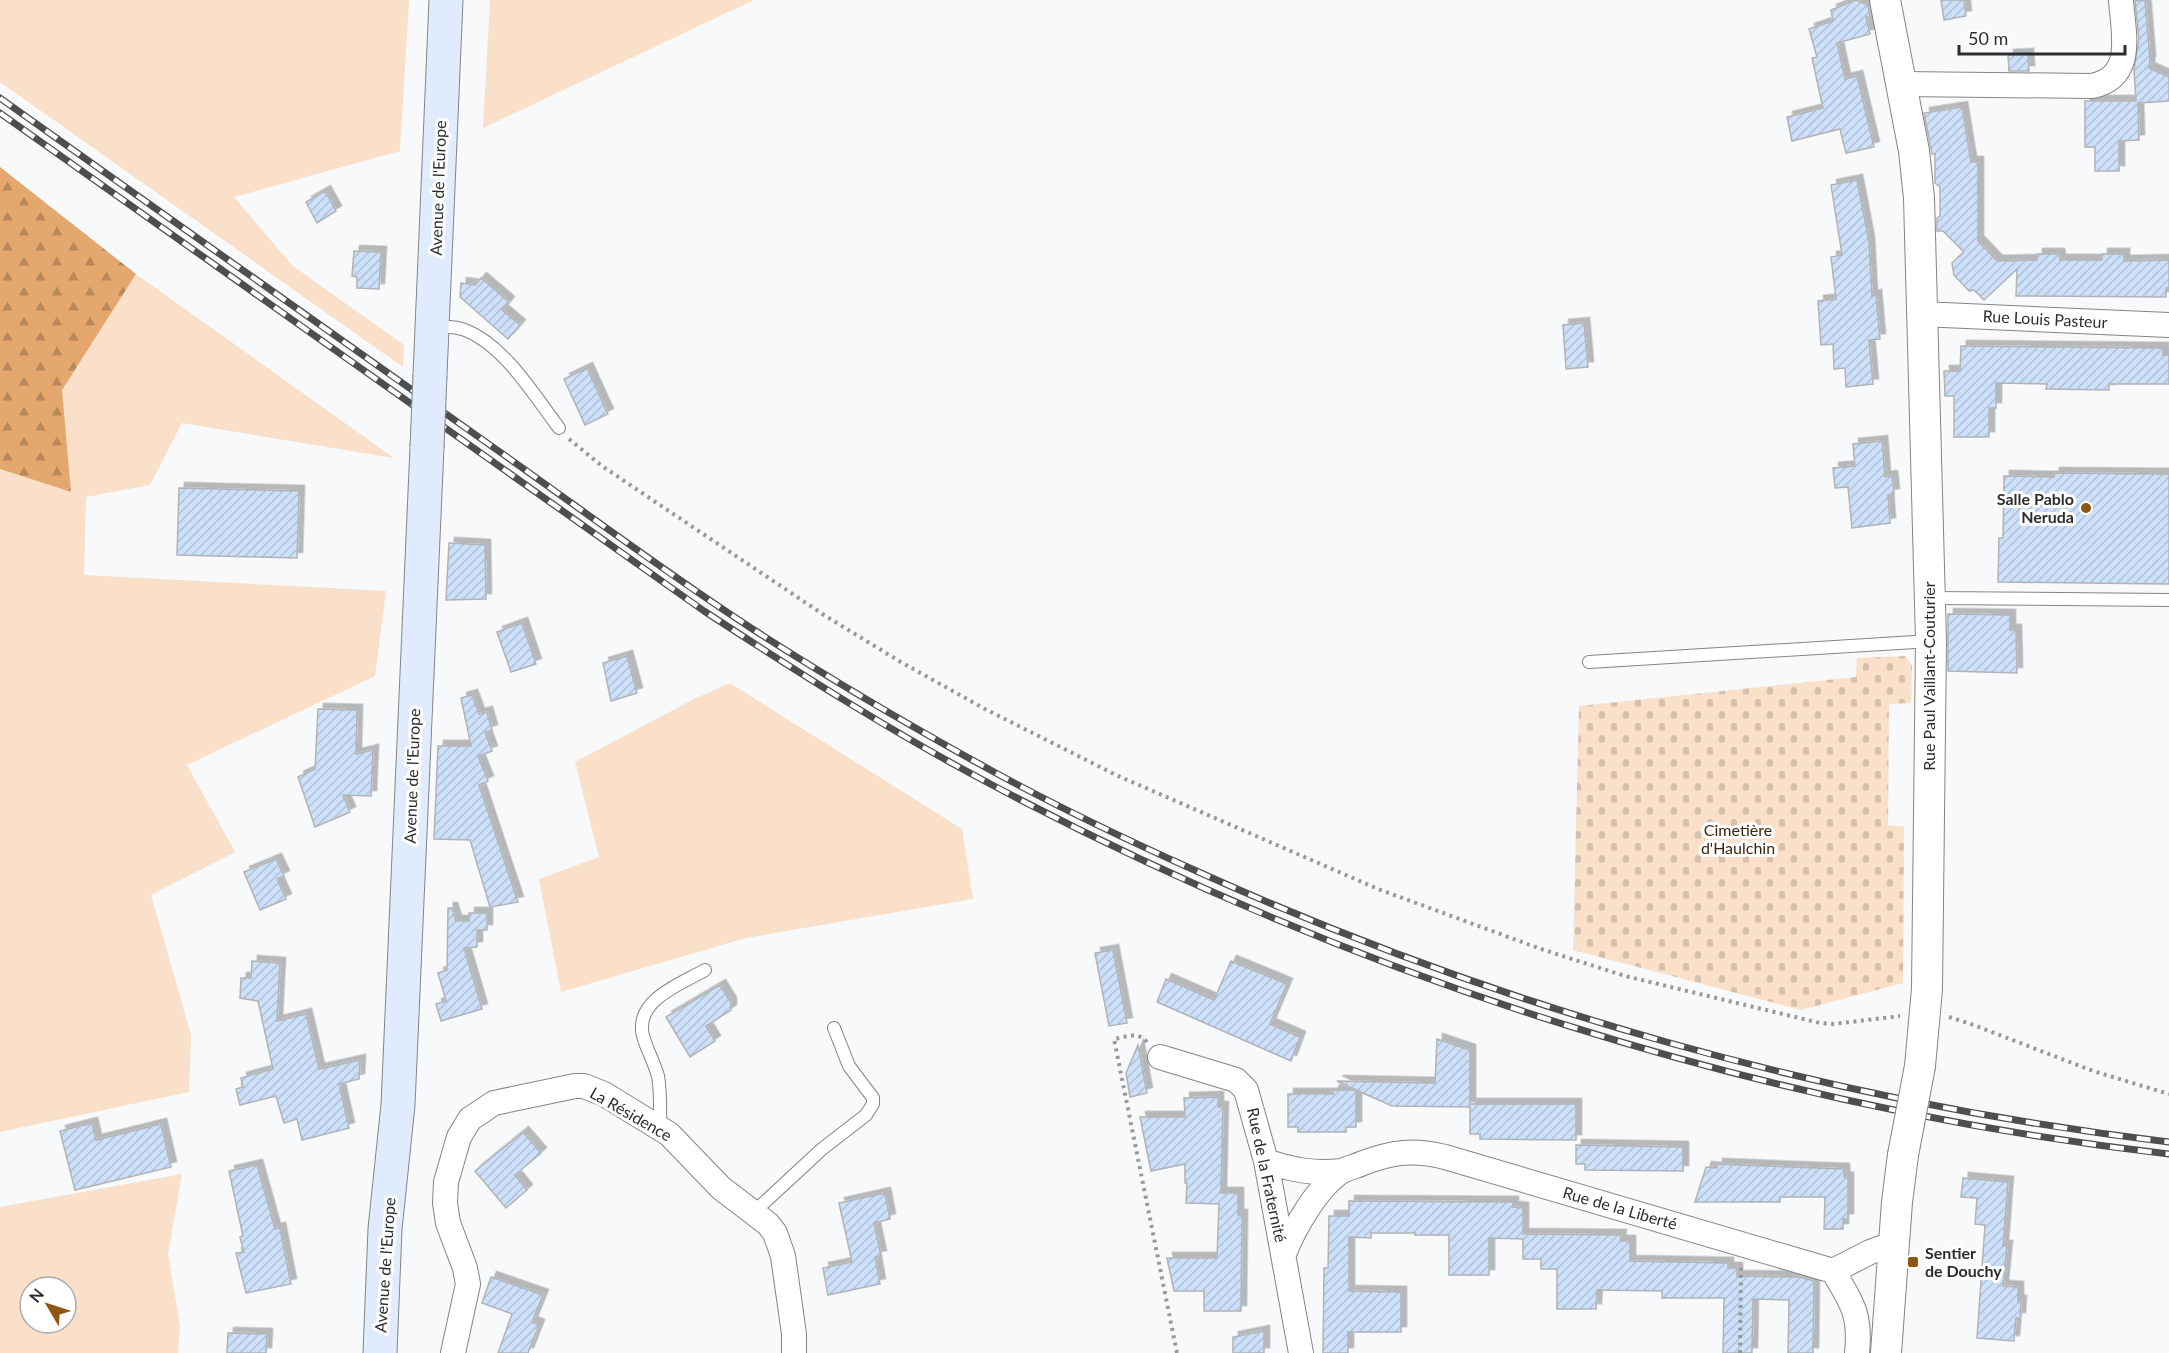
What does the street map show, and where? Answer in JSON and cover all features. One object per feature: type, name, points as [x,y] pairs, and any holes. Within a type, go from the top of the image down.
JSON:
[{"type":"main road","name":"Avenue de l'Europe","points":[[380,1353],[386,1229],[398,1105],[446,0]]},
{"type":"main road","name":"Avenue de l'Europe","points":[[398,1105],[402,1212],[399,1353]]},
{"type":"street","name":"Rue Paul Vaillant-Couturier","points":[[1885,0],[1902,84],[1918,184],[1931,641],[1926,1013],[1920,1066],[1903,1155],[1897,1202],[1886,1353]]},
{"type":"street","points":[[1902,84],[2092,86],[2101,84],[2115,74],[2124,58],[2121,0]]},
{"type":"street","name":"Rue Louis Pasteur","points":[[1921,314],[2169,325]]},
{"type":"street","name":"Rue de la Fraternité","points":[[1160,1057],[1228,1077],[1242,1084],[1250,1099],[1266,1161],[1301,1353]]},
{"type":"street","name":"La Résidence","points":[[453,1353],[468,1284],[465,1268],[446,1214],[445,1192],[454,1148],[470,1119],[494,1103],[575,1086],[584,1086],[604,1094],[660,1128],[676,1140],[721,1188],[768,1224],[780,1244],[792,1323],[794,1353]]},
{"type":"street","name":"Rue de la Liberté","points":[[1266,1161],[1292,1170],[1312,1173],[1341,1171],[1396,1153],[1411,1151],[1431,1154],[1833,1271]]},
{"type":"street","name":"Rue de la Liberté","points":[[1284,1254],[1291,1235],[1302,1216],[1341,1171]]},
{"type":"street","points":[[1857,1353],[1857,1317],[1853,1305],[1833,1271],[1870,1252],[1894,1243]]},
{"type":"lane","points":[[432,326],[464,330],[488,343],[512,368],[559,428]]},
{"type":"lane","points":[[1930,597],[2169,600]]},
{"type":"lane","points":[[1588,662],[1931,641]]},
{"type":"lane","points":[[660,1128],[658,1078],[643,1036],[643,1016],[662,994],[705,970]]},
{"type":"lane","points":[[754,1212],[822,1149],[870,1110],[873,1098],[849,1066],[834,1028]]},
{"type":"path","points":[[559,428],[586,454],[611,472],[824,615],[899,661],[985,709],[1116,775],[1323,867],[1415,904],[1624,976],[1805,1021],[1834,1024],[1926,1013],[1971,1024],[2093,1071],[2169,1094]]},
{"type":"path","points":[[1160,1057],[1143,1037],[1136,1035],[1114,1039],[1177,1353]]},
{"type":"path","points":[[1740,1353],[1742,1244]]},
{"type":"green space","points":[[0,0],[409,0],[400,151],[234,197],[293,266],[404,345],[403,367],[0,82]]},
{"type":"green space","points":[[490,0],[754,0],[483,128]]},
{"type":"green space","points":[[0,167],[136,274],[62,390],[71,492],[0,469]]},
{"type":"green space","points":[[136,274],[394,458],[182,423],[150,485],[86,497],[84,575],[386,591],[375,676],[187,765],[235,852],[151,895],[191,1035],[189,1092],[0,1132],[0,469],[71,492],[61,390]]},
{"type":"green space","name":"Cimetière d'Haulchin","points":[[1906,656],[1912,666],[1911,703],[1889,704],[1888,825],[1904,827],[1903,983],[1801,1010],[1573,950],[1579,706],[1856,677],[1857,658]]},
{"type":"green space","points":[[730,683],[962,829],[973,899],[746,938],[561,992],[539,879],[599,857],[575,762],[694,699]]},
{"type":"green space","points":[[182,1174],[168,1254],[180,1326],[178,1353],[0,1353],[0,1207]]},
{"type":"building","points":[[1856,0],[1868,5],[1870,16],[1866,17],[1870,34],[1837,43],[1845,79],[1857,76],[1874,147],[1846,153],[1840,129],[1792,141],[1787,117],[1823,108],[1812,58],[1817,57],[1809,29],[1833,21],[1831,10]]},
{"type":"building","points":[[1941,0],[1964,0],[1966,16],[1944,20]]},
{"type":"building","points":[[2145,0],[2149,68],[2169,77],[2169,101],[2138,103],[2139,140],[2119,141],[2119,171],[2095,171],[2095,147],[2085,147],[2085,101],[2136,101],[2134,69],[2139,39],[2135,1]]},
{"type":"building","points":[[2028,54],[2029,71],[2009,71],[2008,55]]},
{"type":"building","points":[[1962,107],[1971,162],[1978,162],[1978,241],[1997,261],[2037,260],[2037,254],[2059,254],[2060,260],[2102,260],[2102,254],[2124,254],[2124,261],[2169,260],[2169,288],[2166,288],[2166,297],[2016,296],[2017,269],[1984,300],[1974,290],[1969,291],[1954,275],[1952,263],[1964,252],[1943,231],[1937,231],[1937,218],[1940,216],[1940,187],[1935,183],[1935,154],[1932,154],[1924,113]]},
{"type":"building","points":[[1857,180],[1869,242],[1872,296],[1876,295],[1880,339],[1869,340],[1873,384],[1846,387],[1845,368],[1834,369],[1833,344],[1821,345],[1818,301],[1836,299],[1831,257],[1842,255],[1831,185]]},
{"type":"building","points":[[325,191],[336,211],[317,223],[306,202]]},
{"type":"building","points":[[354,251],[381,252],[379,289],[357,288],[357,277],[352,276]]},
{"type":"building","points":[[481,278],[509,302],[502,310],[520,325],[508,339],[460,297],[461,283],[475,285]]},
{"type":"building","points":[[1584,323],[1588,367],[1566,369],[1563,325]]},
{"type":"building","points":[[1961,346],[2163,348],[2163,355],[2169,355],[2169,384],[2109,384],[2109,390],[2046,389],[2047,384],[1996,383],[1996,408],[1989,408],[1989,437],[1954,437],[1954,396],[1945,396],[1944,371],[1960,371]]},
{"type":"building","points":[[587,368],[608,414],[585,425],[564,379]]},
{"type":"building","points":[[1882,441],[1885,477],[1892,476],[1894,494],[1888,495],[1890,523],[1852,528],[1848,487],[1835,488],[1833,468],[1855,466],[1853,444]]},
{"type":"building","name":"Salle Pablo Neruda","points":[[2054,473],[2169,474],[2169,584],[1998,582],[1999,538],[2003,538],[2004,476],[2054,477]]},
{"type":"building","points":[[179,488],[299,491],[297,558],[177,555]]},
{"type":"building","points":[[449,543],[485,545],[486,599],[446,600]]},
{"type":"building","points":[[1948,614],[2010,615],[2010,630],[2016,630],[2017,673],[1948,671]]},
{"type":"building","points":[[522,623],[536,664],[511,672],[497,632]]},
{"type":"building","points":[[627,656],[637,693],[611,701],[603,663]]},
{"type":"building","points":[[472,695],[479,714],[487,712],[492,730],[485,732],[492,751],[478,756],[488,781],[479,785],[518,902],[490,907],[470,840],[434,839],[438,746],[471,746],[461,698]]},
{"type":"building","points":[[318,709],[357,710],[356,754],[373,750],[371,796],[343,795],[350,812],[315,827],[298,777],[315,769]]},
{"type":"building","points":[[276,859],[284,876],[277,879],[286,899],[260,910],[244,872]]},
{"type":"building","points":[[448,908],[452,908],[456,921],[469,921],[469,913],[487,913],[487,930],[477,930],[477,947],[464,948],[482,1009],[441,1021],[436,1004],[446,1001],[438,973],[447,970]]},
{"type":"building","points":[[1113,950],[1127,1023],[1109,1026],[1095,953]]},
{"type":"building","points":[[252,961],[280,963],[277,1021],[306,1014],[319,1069],[360,1060],[359,1079],[339,1084],[349,1128],[302,1140],[297,1119],[284,1123],[276,1096],[240,1105],[236,1089],[243,1087],[241,1078],[273,1069],[258,1001],[240,998],[241,978],[251,978]]},
{"type":"building","points":[[1231,961],[1287,984],[1270,1024],[1300,1037],[1291,1061],[1157,1002],[1166,979],[1214,1000]]},
{"type":"building","points":[[720,985],[731,1003],[731,1010],[706,1026],[715,1041],[690,1057],[666,1017]]},
{"type":"building","points":[[1437,1039],[1470,1050],[1470,1104],[1576,1104],[1576,1140],[1480,1139],[1480,1134],[1470,1134],[1470,1107],[1392,1106],[1337,1081],[1435,1083]]},
{"type":"building","points":[[1138,1045],[1147,1093],[1130,1097],[1126,1073]]},
{"type":"building","points":[[1334,1090],[1356,1090],[1356,1127],[1346,1127],[1346,1132],[1298,1132],[1298,1127],[1288,1127],[1288,1094],[1333,1094]]},
{"type":"building","points":[[1218,1097],[1218,1107],[1223,1107],[1221,1193],[1238,1193],[1238,1215],[1242,1215],[1241,1311],[1204,1311],[1204,1291],[1174,1291],[1167,1258],[1217,1258],[1219,1204],[1186,1203],[1185,1164],[1151,1171],[1140,1117],[1185,1117],[1184,1098]]},
{"type":"building","points":[[92,1123],[96,1140],[161,1124],[171,1167],[75,1190],[60,1131]]},
{"type":"building","points":[[523,1132],[541,1153],[515,1175],[527,1190],[506,1208],[475,1171]]},
{"type":"building","points":[[1576,1145],[1683,1147],[1683,1171],[1585,1170],[1585,1164],[1576,1164]]},
{"type":"building","points":[[1717,1164],[1844,1169],[1844,1177],[1848,1178],[1848,1219],[1843,1219],[1843,1229],[1824,1229],[1825,1197],[1780,1197],[1780,1202],[1695,1202],[1706,1167],[1717,1168]]},
{"type":"building","points":[[257,1165],[275,1229],[280,1228],[291,1284],[246,1293],[236,1253],[244,1252],[240,1237],[243,1236],[229,1171]]},
{"type":"building","points":[[1963,1178],[2008,1182],[2003,1246],[2007,1246],[2003,1286],[2018,1287],[2018,1301],[2021,1301],[2020,1318],[2016,1318],[2014,1341],[1977,1338],[1985,1225],[1975,1224],[1977,1198],[1961,1197]]},
{"type":"building","points":[[885,1193],[890,1219],[874,1223],[881,1256],[875,1257],[880,1284],[828,1295],[823,1268],[852,1262],[839,1203]]},
{"type":"building","points":[[1349,1201],[1513,1202],[1513,1207],[1523,1208],[1523,1234],[1621,1235],[1620,1241],[1630,1241],[1630,1261],[1728,1263],[1728,1268],[1737,1268],[1737,1276],[1800,1277],[1814,1281],[1813,1353],[1788,1353],[1789,1300],[1753,1299],[1752,1353],[1723,1353],[1724,1298],[1662,1298],[1662,1291],[1597,1290],[1596,1309],[1557,1309],[1557,1269],[1541,1269],[1541,1259],[1523,1259],[1523,1239],[1489,1238],[1489,1275],[1449,1275],[1449,1235],[1371,1233],[1371,1238],[1349,1237],[1349,1291],[1401,1292],[1401,1332],[1348,1332],[1348,1353],[1323,1353],[1324,1268],[1328,1268],[1329,1216],[1349,1216]]},
{"type":"building","points":[[491,1277],[543,1295],[532,1322],[539,1325],[528,1353],[498,1353],[512,1314],[482,1303]]},
{"type":"building","points":[[1264,1331],[1264,1353],[1233,1353],[1233,1337]]},
{"type":"building","points":[[228,1333],[267,1334],[266,1353],[227,1353]]},
{"type":"railway","points":[[0,98],[652,561],[751,628],[902,720],[994,772],[1092,822],[1192,869],[1309,919],[1428,965],[1548,1006],[1670,1043],[1793,1075],[1918,1102],[2043,1125],[2169,1142]]},
{"type":"railway","points":[[0,113],[704,611],[921,746],[996,787],[1134,856],[1275,919],[1419,975],[1565,1025],[1714,1068],[1864,1104],[2016,1133],[2169,1154]]},
{"type":"place","name":"Salle Pablo Neruda","points":[[2086,508]]},
{"type":"place","name":"Sentier de Douchy","points":[[1913,1262]]}]
